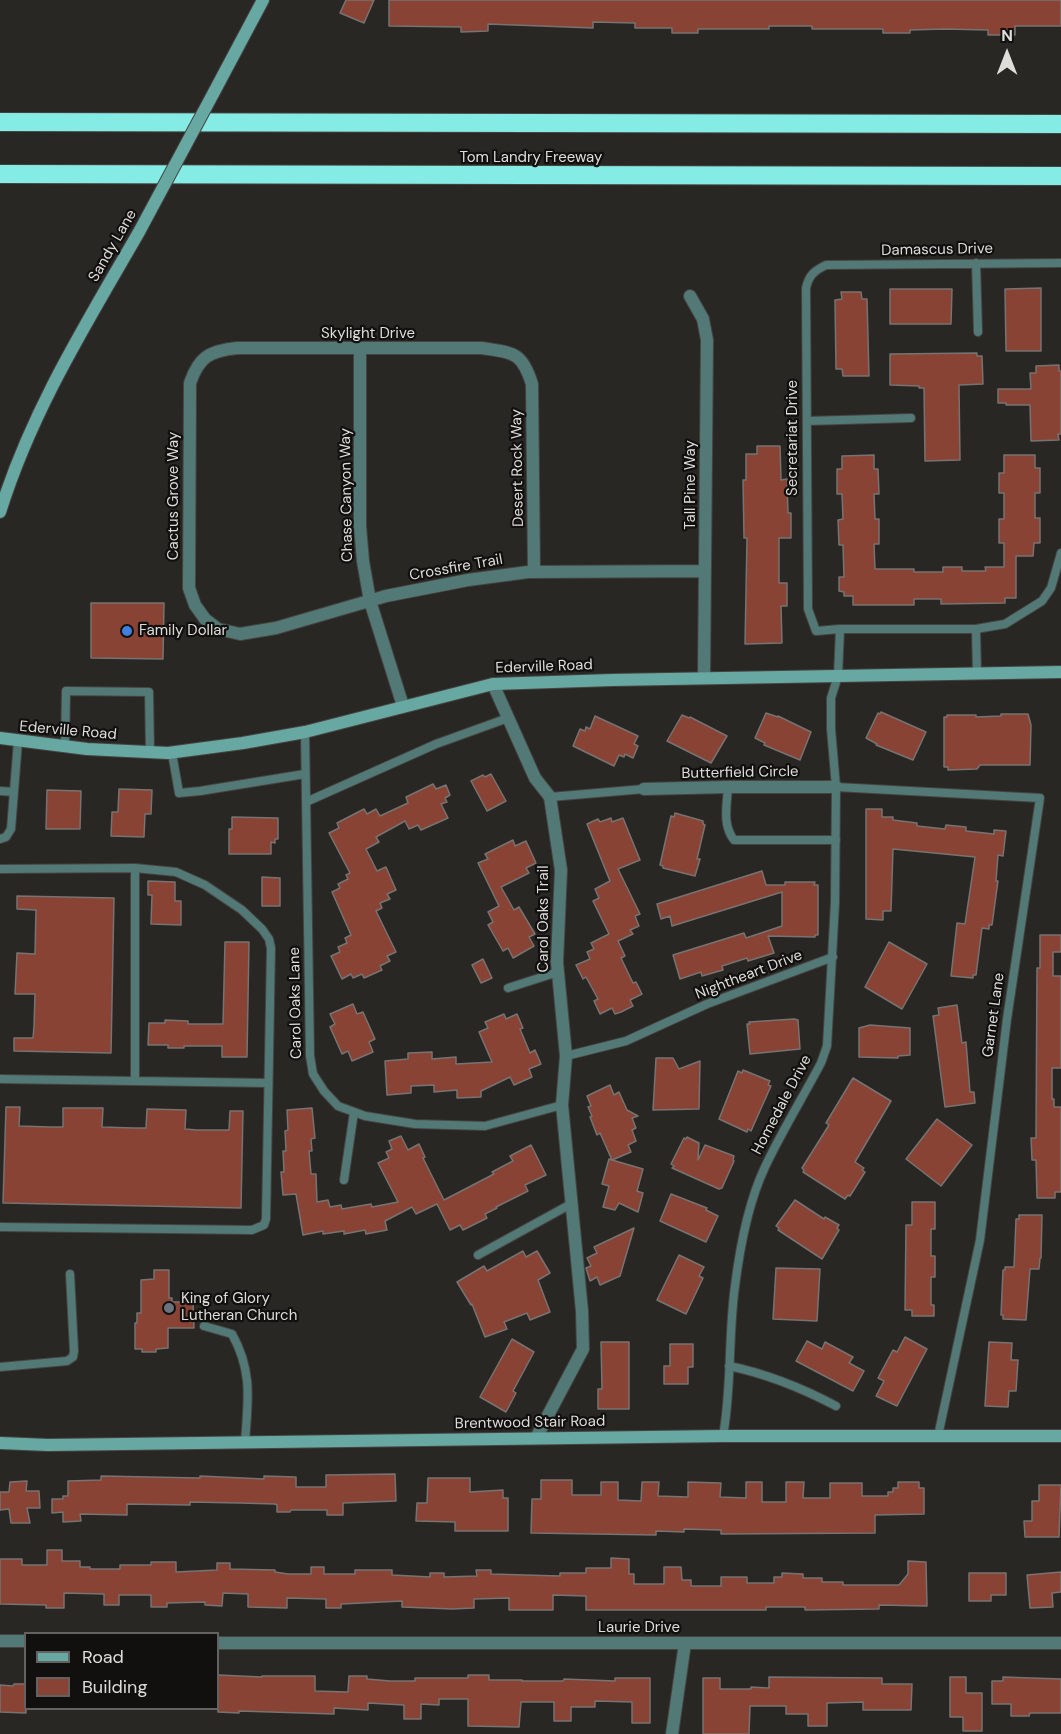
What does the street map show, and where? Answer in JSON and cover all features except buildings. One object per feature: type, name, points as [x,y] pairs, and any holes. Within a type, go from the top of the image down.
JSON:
[{"type":"highway","points":[[0,122],[1061,124]]},
{"type":"highway","name":"Tom Landry Freeway","points":[[0,174],[1061,177]]},
{"type":"street","name":"Sandy Lane","points":[[0,512],[11,476],[30,430],[75,340],[139,232],[263,0]]},
{"type":"street","name":"Tall Pine Way","points":[[690,296],[703,320],[707,339],[704,678]]},
{"type":"street","name":"Skylight Drive","points":[[205,357],[220,350],[237,348],[482,348],[509,352],[521,359],[526,366]]},
{"type":"street","name":"Chase Canyon Way","points":[[360,349],[360,526],[365,582],[403,706]]},
{"type":"street","name":"Cactus Grove Way","points":[[205,357],[195,366],[190,383],[189,588],[200,612],[218,629]]},
{"type":"street","name":"Desert Rock Way","points":[[526,366],[532,384],[534,571]]},
{"type":"street","name":"Crossfire Trail","points":[[218,629],[240,634],[276,628],[370,601],[468,580],[534,571],[705,571]]},
{"type":"street","name":"Ederville Road","points":[[0,738],[65,747],[172,753],[243,744],[305,732],[493,684],[1061,672]]},
{"type":"street","name":"Carol Oaks Trail","points":[[493,684],[535,778],[550,797],[561,870],[558,972],[566,1056],[562,1105],[584,1349],[536,1438]]},
{"type":"street","name":"Butterfield Circle","points":[[644,789],[836,787]]},
{"type":"street","name":"Brentwood Stair Road","points":[[0,1443],[723,1436],[1061,1436]]},
{"type":"street","points":[[0,1641],[24,1641]]},
{"type":"street","name":"Laurie Drive","points":[[219,1643],[1061,1643]]},
{"type":"street","points":[[672,1734],[684,1643]]},
{"type":"lane","points":[[976,262],[978,332]]},
{"type":"lane","name":"Damascus Drive","points":[[815,270],[826,265],[1061,263]]},
{"type":"lane","name":"Secretariat Drive","points":[[815,270],[808,279],[806,288],[808,609],[816,631],[840,629]]},
{"type":"lane","points":[[807,420],[911,418]]},
{"type":"lane","points":[[840,629],[976,629],[1005,624],[1042,601],[1051,588],[1061,553]]},
{"type":"lane","name":"Homedale Drive","points":[[723,1436],[727,1415],[735,1285],[750,1210],[764,1168],[821,1063],[827,1046],[833,957],[836,840],[836,787],[831,698],[838,676],[840,629]]},
{"type":"lane","points":[[976,629],[977,674]]},
{"type":"lane","points":[[65,747],[66,691],[149,692],[150,752]]},
{"type":"lane","points":[[306,802],[436,744],[508,718]]},
{"type":"lane","name":"Carol Oaks Lane","points":[[305,732],[310,1056],[313,1074],[324,1091],[338,1106],[365,1116],[415,1124],[485,1126],[562,1105]]},
{"type":"lane","points":[[0,839],[6,837],[11,830],[18,741]]},
{"type":"lane","points":[[172,753],[179,793],[305,774]]},
{"type":"lane","points":[[728,787],[727,825],[728,832],[734,840],[836,840]]},
{"type":"lane","name":"Garnet Lane","points":[[836,787],[1040,798],[1007,1019],[980,1240],[938,1436]]},
{"type":"lane","points":[[550,797],[644,789]]},
{"type":"lane","points":[[0,791],[14,792]]},
{"type":"lane","points":[[0,869],[135,868],[176,872],[205,885],[242,910],[262,929],[269,939],[271,948],[267,1219],[264,1225],[258,1228],[0,1227]]},
{"type":"lane","points":[[135,868],[135,1081]]},
{"type":"lane","name":"Nightheart Drive","points":[[566,1056],[626,1041],[706,1004],[833,957]]},
{"type":"lane","points":[[508,988],[558,972]]},
{"type":"lane","points":[[0,1079],[268,1083]]},
{"type":"lane","points":[[344,1180],[354,1112]]},
{"type":"lane","points":[[478,1255],[571,1204]]},
{"type":"lane","points":[[0,1367],[67,1361],[73,1357],[70,1274]]},
{"type":"lane","points":[[204,1326],[231,1335],[242,1353],[247,1374],[248,1405],[245,1442]]},
{"type":"lane","points":[[729,1366],[755,1371],[795,1385],[836,1406]]},
{"type":"place","name":"Family Dollar","points":[[127,631]]},
{"type":"place","name":"King of Glory Lutheran Church","points":[[169,1308]]}]
